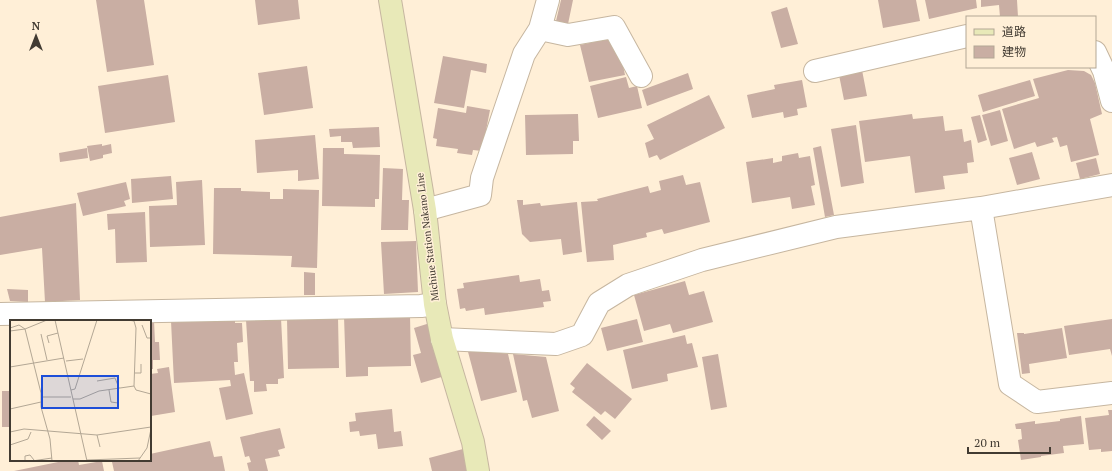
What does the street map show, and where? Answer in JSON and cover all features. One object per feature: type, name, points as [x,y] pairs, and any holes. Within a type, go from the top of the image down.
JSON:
[{"type":"main road","name":"Michiue Station Nakano Line","points":[[390,0],[425,210],[435,304],[442,339],[473,442],[478,471]]},
{"type":"street","points":[[425,210],[480,195],[482,178],[524,54],[540,29],[548,0]]},
{"type":"street","points":[[540,29],[568,34],[614,27],[642,76]]},
{"type":"street","points":[[814,70],[966,36]]},
{"type":"street","points":[[1096,54],[1104,70],[1112,101]]},
{"type":"street","points":[[442,339],[556,344],[582,335],[599,303],[628,285],[702,260],[836,227],[981,208],[1112,185]]},
{"type":"street","points":[[981,208],[1010,384],[1037,402],[1112,393]]},
{"type":"street","points":[[0,314],[421,306],[435,304]]},
{"type":"building","points":[[96,0],[144,0],[154,65],[107,72]]},
{"type":"building","points":[[255,0],[298,0],[300,19],[258,25]]},
{"type":"building","points":[[561,0],[573,0],[568,24],[556,21]]},
{"type":"building","points":[[878,0],[916,0],[920,21],[883,28]]},
{"type":"building","points":[[925,0],[976,0],[977,8],[929,19]]},
{"type":"building","points":[[981,0],[1017,0],[1018,16],[1000,16],[999,5],[981,7]]},
{"type":"building","points":[[787,7],[798,44],[781,48],[771,12]]},
{"type":"building","points":[[617,37],[625,75],[589,82],[580,45]]},
{"type":"building","points":[[443,56],[487,64],[486,73],[471,70],[464,108],[434,103]]},
{"type":"building","points":[[307,66],[313,108],[264,115],[258,73]]},
{"type":"building","points":[[862,70],[867,96],[844,100],[839,75]]},
{"type":"building","points":[[1068,70],[1084,71],[1091,75],[1095,83],[1102,114],[1090,119],[1099,155],[1071,162],[1067,145],[1060,147],[1057,137],[1052,138],[1054,142],[1037,147],[1035,142],[1014,149],[1002,109],[1039,98],[1033,79]]},
{"type":"building","points":[[688,73],[693,89],[647,106],[642,90]]},
{"type":"building","points":[[168,75],[175,122],[105,133],[98,86]]},
{"type":"building","points":[[626,77],[629,88],[637,86],[642,108],[598,118],[590,86]]},
{"type":"building","points":[[802,80],[807,107],[797,109],[798,115],[784,118],[783,112],[752,118],[747,95],[775,89],[774,85]]},
{"type":"building","points":[[1030,80],[1035,96],[983,112],[978,95]]},
{"type":"building","points":[[709,95],[725,128],[660,160],[657,155],[649,158],[645,143],[654,139],[647,125]]},
{"type":"building","points":[[467,106],[490,110],[482,151],[473,150],[472,155],[457,153],[458,149],[436,146],[437,139],[433,138],[438,108],[466,113]]},
{"type":"building","points":[[1000,110],[1008,141],[991,146],[982,115]]},
{"type":"building","points":[[578,114],[579,141],[573,141],[573,154],[526,155],[525,115]]},
{"type":"building","points":[[912,114],[913,119],[943,116],[945,131],[962,129],[964,142],[971,140],[974,162],[967,163],[968,173],[943,176],[945,189],[915,193],[910,156],[865,162],[859,121]]},
{"type":"building","points":[[980,115],[987,140],[978,143],[971,117]]},
{"type":"building","points":[[856,125],[864,183],[841,187],[831,129]]},
{"type":"building","points":[[379,127],[380,147],[353,148],[352,142],[341,142],[341,136],[330,137],[329,129]]},
{"type":"building","points":[[315,135],[319,179],[298,181],[298,170],[257,173],[255,140]]},
{"type":"building","points":[[102,144],[102,146],[111,144],[112,153],[103,155],[103,158],[90,161],[87,146]]},
{"type":"building","points":[[821,146],[834,215],[825,217],[813,148]]},
{"type":"building","points":[[87,148],[88,158],[60,162],[59,153]]},
{"type":"building","points":[[323,148],[344,148],[344,154],[380,155],[379,199],[375,199],[375,207],[322,206]]},
{"type":"building","points":[[1032,152],[1040,179],[1017,185],[1009,158]]},
{"type":"building","points":[[798,153],[799,158],[810,156],[815,185],[811,186],[815,205],[792,209],[790,197],[752,203],[746,162],[773,158],[773,163],[782,161],[782,156]]},
{"type":"building","points":[[1096,158],[1100,174],[1080,179],[1076,163]]},
{"type":"building","points":[[383,168],[403,169],[402,200],[409,200],[408,230],[381,230]]},
{"type":"building","points":[[683,175],[686,185],[700,182],[710,222],[664,234],[662,229],[646,233],[647,237],[613,245],[614,260],[587,262],[581,202],[598,201],[597,199],[648,186],[650,193],[661,190],[659,181]]},
{"type":"building","points":[[171,176],[173,199],[132,203],[131,179]]},
{"type":"building","points":[[202,180],[205,245],[150,247],[149,206],[177,205],[176,182]]},
{"type":"building","points":[[126,182],[130,199],[124,201],[126,206],[83,216],[77,193]]},
{"type":"building","points":[[214,188],[241,188],[241,191],[270,192],[270,199],[283,199],[283,189],[319,190],[317,268],[291,267],[292,256],[213,254]]},
{"type":"building","points":[[517,200],[523,200],[523,205],[540,203],[541,206],[577,202],[582,252],[563,255],[561,239],[530,242],[522,234]]},
{"type":"building","points":[[76,203],[80,300],[45,302],[42,248],[0,255],[0,217]]},
{"type":"building","points":[[145,212],[147,262],[116,263],[115,229],[108,230],[107,214]]},
{"type":"building","points":[[416,241],[418,292],[384,294],[381,242]]},
{"type":"building","points":[[304,272],[315,273],[315,295],[304,295]]},
{"type":"building","points":[[519,275],[520,282],[540,279],[542,291],[549,290],[551,301],[543,302],[544,307],[485,315],[484,308],[466,311],[465,308],[460,309],[457,289],[464,288],[463,283]]},
{"type":"building","points":[[685,281],[689,295],[704,291],[713,322],[673,333],[670,324],[644,331],[634,295]]},
{"type":"building","points":[[7,289],[28,290],[28,302],[10,301]]},
{"type":"building","points":[[410,314],[411,366],[368,367],[368,376],[346,377],[344,316]]},
{"type":"building","points":[[338,317],[339,368],[288,369],[287,318]]},
{"type":"building","points":[[235,318],[235,323],[242,323],[243,342],[237,343],[238,362],[234,362],[235,375],[244,373],[253,414],[226,420],[219,388],[231,386],[230,380],[174,383],[171,321]]},
{"type":"building","points":[[281,318],[284,378],[278,379],[278,384],[266,384],[267,391],[254,392],[254,381],[250,381],[246,320]]},
{"type":"building","points":[[637,319],[643,342],[607,351],[601,328]]},
{"type":"building","points":[[1112,319],[1112,356],[1110,349],[1069,355],[1064,326]]},
{"type":"building","points":[[151,321],[154,321],[155,342],[159,342],[160,360],[153,360],[153,369],[151,369]]},
{"type":"building","points":[[430,323],[445,376],[421,383],[413,355],[421,353],[414,328]]},
{"type":"building","points":[[1062,328],[1067,358],[1029,364],[1030,373],[1022,374],[1017,333],[1024,334]]},
{"type":"building","points":[[685,335],[687,344],[692,343],[698,367],[667,374],[668,381],[632,389],[623,350]]},
{"type":"building","points":[[467,348],[508,354],[517,392],[481,401]]},
{"type":"building","points":[[513,354],[546,357],[559,411],[532,418],[527,400],[523,401]]},
{"type":"building","points":[[718,354],[727,407],[711,410],[702,357]]},
{"type":"building","points":[[587,363],[632,399],[615,419],[605,411],[601,415],[572,392],[575,388],[570,384]]},
{"type":"building","points":[[169,367],[175,412],[151,416],[151,374],[158,373],[157,369]]},
{"type":"building","points":[[2,391],[10,391],[10,427],[2,427]]},
{"type":"building","points":[[392,409],[394,432],[401,431],[403,446],[378,449],[376,434],[360,436],[359,431],[350,432],[349,422],[356,421],[355,413]]},
{"type":"building","points":[[1108,410],[1112,410],[1112,451],[1101,452],[1101,449],[1089,450],[1085,418],[1109,415]]},
{"type":"building","points":[[594,416],[611,431],[602,440],[586,425]]},
{"type":"building","points":[[1081,416],[1084,444],[1063,446],[1064,453],[1021,460],[1018,440],[1022,439],[1021,429],[1016,429],[1015,424],[1035,421],[1035,424],[1060,421],[1060,419]]},
{"type":"building","points":[[280,428],[285,448],[278,450],[280,456],[265,459],[268,471],[249,471],[247,463],[251,462],[249,456],[245,457],[240,437]]},
{"type":"building","points":[[210,441],[214,457],[222,456],[225,471],[114,471],[112,462],[151,461],[151,454]]},
{"type":"building","points":[[463,449],[470,471],[432,471],[429,458]]},
{"type":"building","points":[[63,461],[78,461],[79,465],[102,461],[104,471],[14,471]]}]
